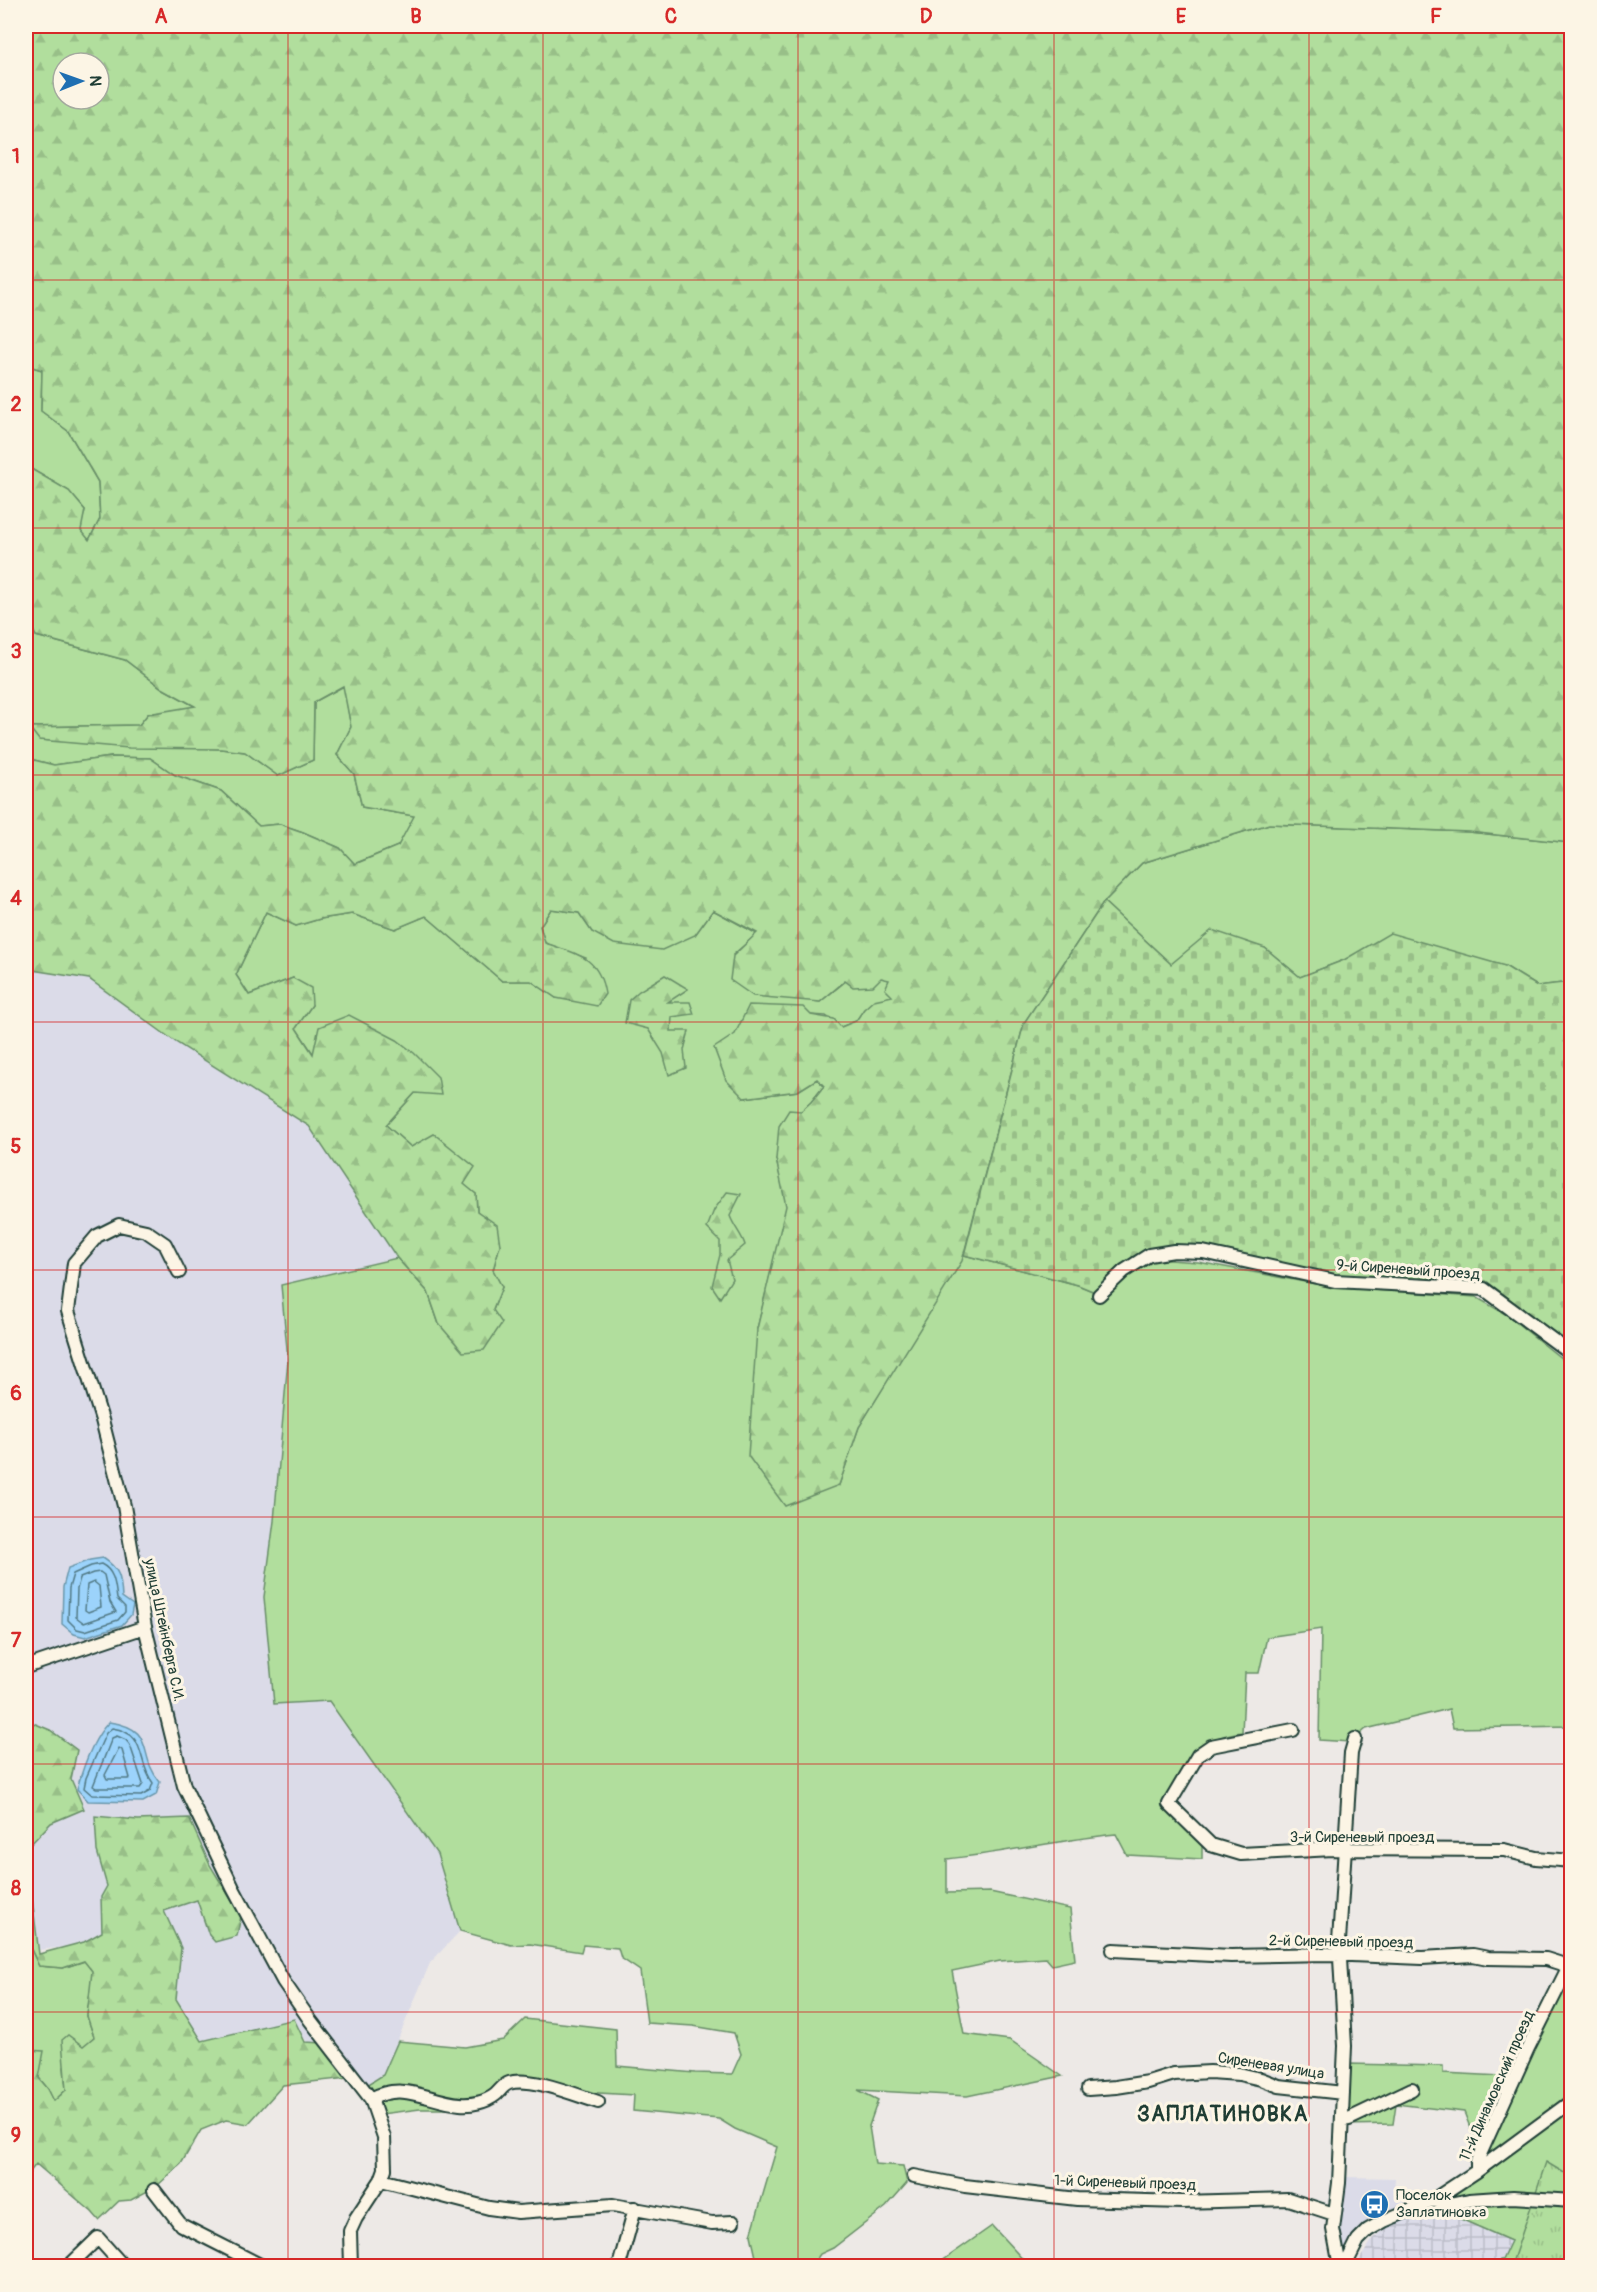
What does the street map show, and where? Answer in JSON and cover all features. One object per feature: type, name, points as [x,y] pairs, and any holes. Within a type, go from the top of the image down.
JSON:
[{"type":"street","name":"улица Штейнберга С.И.","points":[[179,1272],[165,1244],[146,1231],[119,1225],[97,1236],[74,1263],[68,1311],[102,1420],[124,1506],[145,1627],[184,1786],[199,1820],[283,1981],[371,2099],[384,2137],[386,2169],[381,2180]]},
{"type":"street","name":"9-й Сиреневый проезд","points":[[1099,1295],[1124,1271],[1149,1255],[1174,1251],[1203,1252],[1335,1281],[1484,1289],[1570,1354]]},
{"type":"street","points":[[26,1667],[145,1627]]},
{"type":"street","name":"3-й Сиреневый проезд","points":[[1293,1730],[1211,1746],[1198,1755],[1168,1804],[1211,1845],[1241,1854],[1344,1850],[1504,1850],[1536,1858],[1572,1861]]},
{"type":"street","points":[[1345,2266],[1339,2261],[1333,2229],[1339,2183],[1345,2046],[1340,1956],[1344,1850],[1351,1753],[1355,1739]]},
{"type":"street","name":"2-й Сиреневый проезд","points":[[1113,1950],[1231,1956],[1422,1958],[1473,1955],[1488,1958],[1546,1959],[1570,1963]]},
{"type":"street","name":"11-й Динамовский проезд","points":[[1345,2266],[1358,2240],[1368,2230],[1432,2199],[1477,2171],[1477,2161],[1528,2048],[1570,1963]]},
{"type":"street","name":"Сиреневая улица","points":[[1088,2089],[1148,2082],[1174,2074],[1210,2072],[1239,2074],[1279,2086],[1343,2093]]},
{"type":"street","points":[[371,2099],[384,2092],[410,2092],[460,2104],[478,2103],[494,2096],[506,2084],[512,2082],[547,2085],[598,2102]]},
{"type":"street","points":[[1342,2120],[1349,2119],[1412,2089]]},
{"type":"street","points":[[1477,2171],[1572,2101]]},
{"type":"street","name":"1-й Сиреневый проезд","points":[[914,2176],[965,2186],[1077,2199],[1182,2202],[1288,2199],[1334,2214]]},
{"type":"street","points":[[351,2266],[350,2231],[381,2180],[489,2208],[518,2212],[613,2205],[712,2223],[733,2222]]},
{"type":"street","points":[[154,2190],[181,2225],[262,2266]]},
{"type":"street","points":[[1432,2199],[1446,2205],[1469,2200],[1513,2197],[1572,2201]]},
{"type":"street","points":[[619,2266],[635,2208]]},
{"type":"street","points":[[69,2266],[98,2238],[123,2266]]},
{"type":"shaded area","points":[[26,969],[89,979],[177,1043],[309,1126],[397,1258],[281,1285],[288,1359],[274,1521],[264,1597],[328,1701],[437,1854],[460,1931],[430,1963],[383,2075],[367,2085],[309,2045],[296,2026],[194,2042],[120,1941],[38,1950],[28,1885],[28,1837],[26,1833]]},
{"type":"shaded area","points":[[1343,2177],[1395,2178],[1394,2195],[1401,2196],[1401,2208],[1377,2218],[1355,2236],[1343,2255],[1337,2227]]},
{"type":"shaded area","points":[[1441,2207],[1454,2216],[1511,2241],[1502,2261],[1499,2260],[1496,2266],[1355,2266],[1373,2239],[1389,2226],[1423,2208]]},
{"type":"green space","points":[[26,26],[1571,26],[1571,843],[1469,832],[1269,824],[1142,863],[1104,902],[1024,1023],[962,1261],[859,1427],[839,1485],[785,1506],[748,1456],[757,1329],[786,1206],[776,1159],[779,1126],[789,1110],[801,1111],[824,1086],[817,1079],[798,1091],[744,1098],[726,1080],[714,1048],[735,1034],[749,1005],[803,1007],[811,1015],[834,1019],[841,1027],[856,1021],[874,1000],[892,996],[885,989],[889,980],[881,978],[873,986],[853,987],[845,981],[820,1002],[753,996],[730,980],[733,956],[757,933],[713,910],[695,935],[662,950],[614,944],[592,932],[579,913],[551,909],[540,926],[545,943],[585,958],[592,964],[602,981],[605,994],[597,1006],[556,998],[531,981],[502,981],[426,916],[395,929],[352,914],[320,919],[296,926],[266,912],[236,975],[249,995],[293,978],[311,988],[312,1005],[296,1028],[313,1054],[319,1027],[349,1015],[397,1040],[438,1077],[441,1095],[415,1093],[386,1125],[411,1147],[434,1134],[475,1167],[464,1184],[476,1194],[477,1211],[497,1225],[500,1245],[493,1270],[502,1287],[493,1310],[502,1323],[484,1350],[463,1352],[439,1324],[428,1292],[397,1258],[309,1126],[177,1043],[89,979],[26,969],[26,758],[54,765],[111,757],[150,758],[175,775],[221,791],[259,826],[280,824],[303,832],[340,848],[355,864],[398,846],[414,816],[362,807],[354,774],[337,755],[351,727],[343,686],[314,702],[313,760],[278,776],[245,752],[221,749],[129,748],[39,740],[29,727],[139,725],[148,714],[195,706],[162,688],[125,660],[36,636],[26,616],[26,466],[69,491],[85,510],[81,530],[89,540],[100,519],[98,482],[68,431],[41,411],[42,370],[26,365]]},
{"type":"green space","points":[[26,365],[42,370],[41,411],[68,431],[98,482],[100,519],[89,540],[80,530],[85,510],[69,491],[26,466]]},
{"type":"green space","points":[[26,616],[36,636],[125,660],[162,688],[196,707],[148,714],[139,725],[29,727],[40,740],[245,752],[278,776],[313,760],[314,702],[344,686],[351,727],[337,755],[354,774],[362,807],[415,816],[398,846],[354,864],[340,848],[303,832],[280,824],[259,826],[221,791],[175,775],[150,758],[111,757],[54,765],[26,758]]},
{"type":"green space","points":[[1269,824],[1469,832],[1571,843],[1571,982],[1537,986],[1505,966],[1344,960],[1300,977],[1265,948],[1171,964],[1104,902],[1142,863]]},
{"type":"green space","points":[[1104,902],[1171,964],[1212,930],[1265,948],[1300,977],[1344,960],[1390,933],[1505,966],[1537,986],[1571,982],[1571,1345],[1486,1281],[1338,1276],[1205,1248],[1146,1252],[1119,1266],[1095,1292],[1078,1285],[964,1255],[1024,1023]]},
{"type":"green space","points":[[551,909],[579,913],[592,932],[695,935],[713,910],[757,934],[733,955],[808,1000],[820,1002],[846,981],[881,978],[890,980],[893,996],[864,1009],[856,1021],[841,1027],[826,1016],[811,1015],[744,1098],[798,1091],[817,1079],[824,1086],[801,1112],[776,1159],[787,1206],[757,1329],[839,1485],[859,1427],[964,1255],[1078,1285],[1095,1292],[1104,1299],[1129,1276],[1155,1259],[1198,1262],[1332,1287],[1476,1297],[1507,1315],[1562,1359],[1571,1376],[1571,1726],[1453,1728],[1449,1709],[1366,1729],[1351,1742],[1319,1740],[1321,1629],[1267,1637],[1259,1673],[1245,1673],[1242,1732],[1215,1739],[1206,1744],[1191,1759],[1171,1792],[1176,1805],[1202,1834],[1202,1859],[1127,1855],[1116,1834],[947,1859],[947,1893],[990,1892],[1070,1909],[1075,1960],[1052,1965],[1046,1958],[1000,1961],[952,1971],[964,2034],[1010,2040],[1062,2076],[967,2096],[858,2090],[878,2100],[869,2126],[875,2164],[903,2166],[907,2183],[886,2207],[833,2248],[820,2254],[812,2266],[758,2266],[751,2235],[777,2147],[735,2129],[719,2119],[633,2111],[634,2095],[510,2088],[476,2109],[420,2109],[381,2114],[367,2085],[383,2075],[398,2041],[465,2047],[503,2040],[525,2019],[616,2029],[617,2066],[732,2074],[741,2054],[734,2033],[693,2026],[647,2023],[640,1971],[621,1958],[618,1948],[583,1945],[581,1952],[530,1944],[511,1945],[460,1931],[437,1854],[329,1701],[274,1704],[264,1597],[274,1521],[288,1359],[281,1285],[397,1258],[428,1292],[439,1324],[493,1310],[502,1287],[493,1270],[500,1245],[477,1211],[476,1194],[411,1147],[386,1125],[415,1093],[314,1055],[296,1028],[312,1005],[293,978],[249,995],[236,975],[266,912],[296,926],[320,919],[352,914],[395,929],[426,916],[502,981],[531,981],[556,998],[586,958],[545,943],[540,926]]},
{"type":"green space","points":[[665,975],[688,989],[668,1002],[690,1002],[694,1014],[672,1017],[671,1031],[689,1031],[684,1050],[686,1068],[669,1075],[663,1053],[648,1029],[625,1023],[629,1000]]},
{"type":"green space","points":[[727,1192],[741,1194],[730,1216],[745,1245],[727,1260],[732,1279],[720,1298],[712,1286],[720,1255],[720,1241],[707,1228],[714,1210]]},
{"type":"green space","points":[[26,1720],[50,1730],[77,1750],[71,1779],[84,1809],[51,1823],[26,1849]]},
{"type":"green space","points":[[95,1816],[138,1820],[189,1818],[210,1865],[241,1916],[237,1936],[215,1942],[209,1935],[197,1900],[164,1911],[181,1948],[176,1999],[202,2041],[294,2019],[305,2042],[324,2043],[349,2078],[283,2085],[248,2124],[226,2120],[201,2130],[181,2164],[157,2186],[131,2200],[119,2201],[99,2220],[36,2164],[26,2177],[26,2050],[44,2051],[39,2078],[54,2101],[66,2090],[62,2040],[68,2035],[83,2046],[94,2037],[87,2016],[92,1971],[84,1961],[63,1968],[39,1966],[28,1943],[26,1849],[39,1954],[84,1942],[102,1932],[101,1897],[107,1886],[97,1851]]},
{"type":"green space","points":[[26,1931],[28,1943],[39,1966],[63,1968],[85,1961],[93,1971],[87,2016],[94,2037],[64,2067],[66,2090],[53,2102],[48,2089],[39,2078],[32,2049],[26,2050]]},
{"type":"green space","points":[[1571,1968],[1571,2093],[1506,2145],[1483,2160]]},
{"type":"green space","points":[[1348,2064],[1443,2066],[1443,2073],[1512,2078],[1471,2159],[1475,2140],[1464,2112],[1396,2104],[1393,2124],[1346,2125]]},
{"type":"green space","points":[[1571,2107],[1571,2266],[1496,2266],[1502,2260],[1511,2241],[1454,2216],[1457,2208],[1446,2199],[1526,2143]]},
{"type":"green space","points":[[1546,2162],[1571,2177],[1571,2266],[1517,2266],[1512,2263]]},
{"type":"green space","points":[[992,2226],[1029,2266],[935,2266]]},
{"type":"water","points":[[103,1558],[119,1574],[122,1597],[133,1605],[131,1615],[122,1625],[85,1637],[74,1634],[62,1624],[63,1587],[68,1568]]},
{"type":"water","points":[[109,1722],[134,1730],[144,1744],[153,1772],[160,1782],[156,1795],[143,1802],[88,1801],[77,1789],[93,1744]]},
{"type":"place","name":"Поселок Заплатиновка","points":[[1375,2204]]},
{"type":"district","name":"ЗАПЛАТИНОВКА","points":[[1223,2114]]}]
